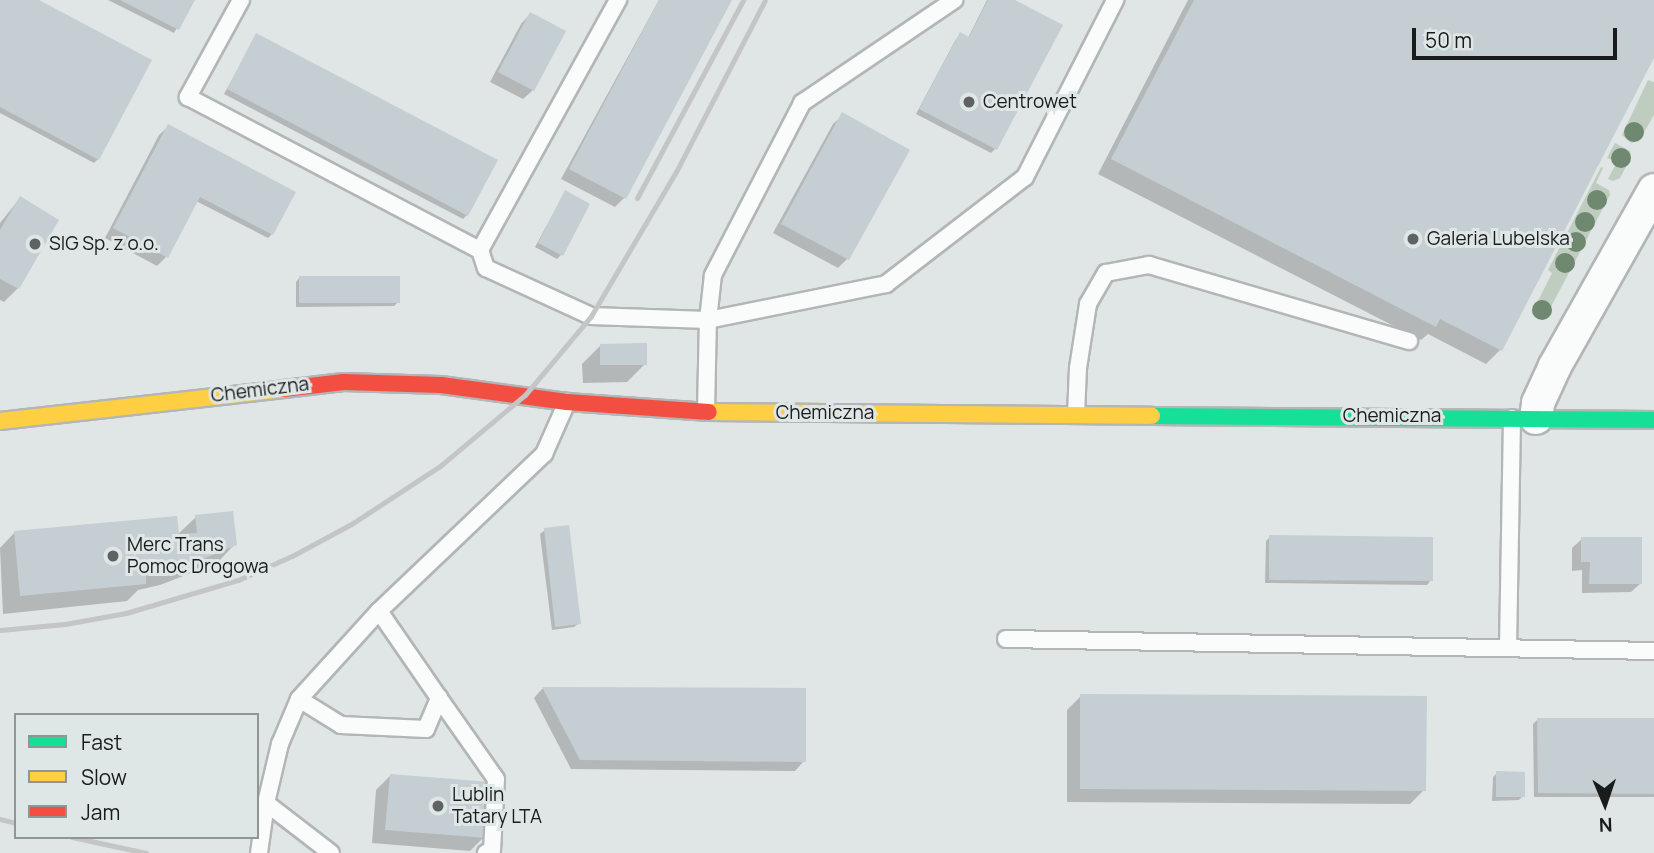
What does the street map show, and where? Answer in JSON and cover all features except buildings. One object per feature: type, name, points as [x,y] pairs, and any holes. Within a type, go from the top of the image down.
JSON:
[{"type":"street","points":[[1524,418],[1538,403],[1555,366],[1654,190]]},
{"type":"street","name":"Chemiczna","points":[[0,421],[344,382],[441,385],[567,402],[706,412],[1654,420]]},
{"type":"lane","points":[[241,0],[188,97],[480,250],[486,268],[591,316],[708,320],[886,284],[1025,177],[1115,0]]},
{"type":"lane","points":[[480,250],[618,0]]},
{"type":"lane","points":[[706,412],[708,320],[713,275],[802,103],[954,0]]},
{"type":"lane","points":[[1076,415],[1078,368],[1088,304],[1106,274],[1149,265],[1409,341]]},
{"type":"lane","points":[[259,853],[266,803],[280,744],[299,699],[379,611],[544,454],[567,402]]},
{"type":"lane","points":[[1508,648],[1524,418]]},
{"type":"lane","points":[[379,611],[496,779],[492,850],[486,853]]},
{"type":"lane","points":[[1006,639],[1654,650]]},
{"type":"lane","points":[[299,699],[341,725],[426,729],[439,698]]},
{"type":"lane","points":[[266,803],[331,853]]},
{"type":"green space","points":[[1648,80],[1654,82],[1654,115],[1639,141],[1631,143],[1622,135]]},
{"type":"green space","points":[[1615,143],[1630,151],[1631,157],[1620,178],[1613,181],[1608,179],[1617,162],[1607,158]]},
{"type":"green space","points":[[1601,167],[1603,168],[1596,183],[1609,190],[1610,195],[1544,320],[1532,313],[1552,273],[1548,270]]},
{"type":"railway","points":[[637,198],[743,0]]},
{"type":"railway","points":[[0,630],[65,624],[126,613],[238,580],[292,556],[353,523],[440,466],[525,395],[591,316],[677,170],[765,0]]},
{"type":"railway","points":[[0,819],[14,822]]},
{"type":"railway","points":[[81,839],[146,853]]},
{"type":"traffic: fast","points":[[1152,416],[1654,420]]},
{"type":"traffic: slow","points":[[0,421],[284,389]]},
{"type":"traffic: slow","points":[[709,412],[1152,416]]},
{"type":"traffic: jam","points":[[284,389],[344,382],[441,385],[567,402],[709,412]]},
{"type":"place","name":"Centrowet","points":[[969,102]]},
{"type":"place","name":"Galeria Lubelska","points":[[1413,239]]},
{"type":"place","name":"SIG Sp. z o.o.","points":[[35,244]]},
{"type":"place","name":"Merc Trans Pomoc Drogowa","points":[[113,556]]},
{"type":"place","name":"Lublin Tatary LTA","points":[[438,806]]}]
